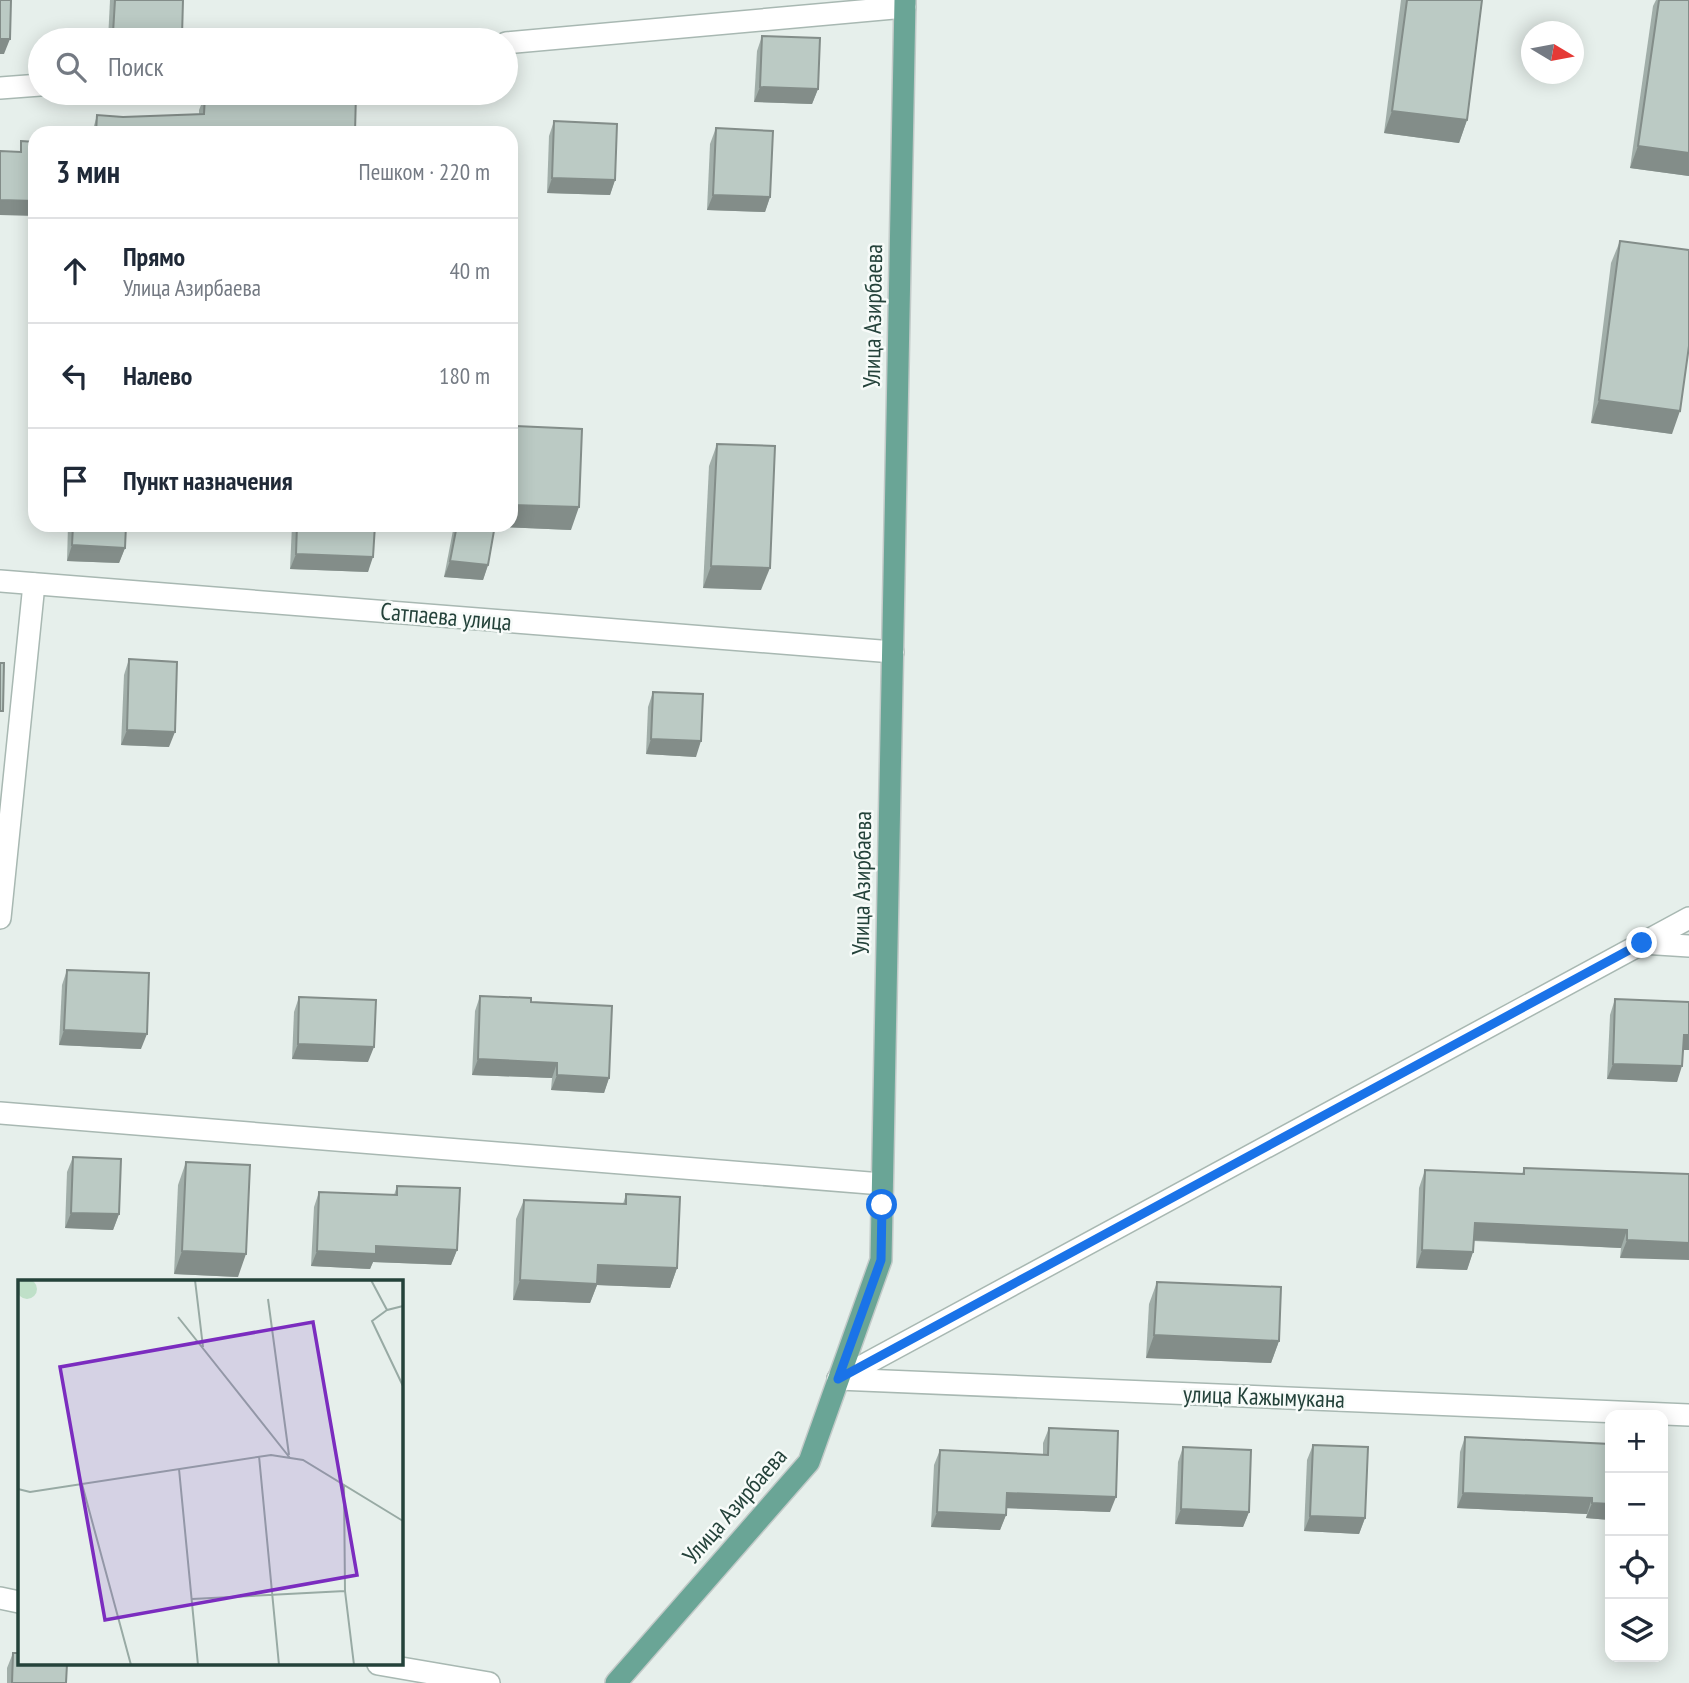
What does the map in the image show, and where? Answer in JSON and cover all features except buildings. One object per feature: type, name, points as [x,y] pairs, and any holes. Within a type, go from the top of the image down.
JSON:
[{"type":"main road","name":"Улица Азирбаева","points":[[616,1683],[809,1461],[881,1260],[905,3]]},
{"type":"street","points":[[518,42],[905,3]]},
{"type":"street","points":[[0,88],[28,86]]},
{"type":"street","name":"Сатпаева улица","points":[[0,581],[893,652]]},
{"type":"street","points":[[0,918],[34,584]]},
{"type":"street","points":[[838,1379],[1689,918]]},
{"type":"street","points":[[1642,943],[1689,946]]},
{"type":"street","points":[[0,1112],[882,1184]]},
{"type":"street","name":"улица Кажымукана","points":[[838,1379],[1689,1415]]},
{"type":"street","points":[[0,1598],[18,1602]]},
{"type":"street","points":[[390,1666],[489,1683]]},
{"type":"route","points":[[882,1205],[881,1260],[838,1379],[1642,943]]}]
